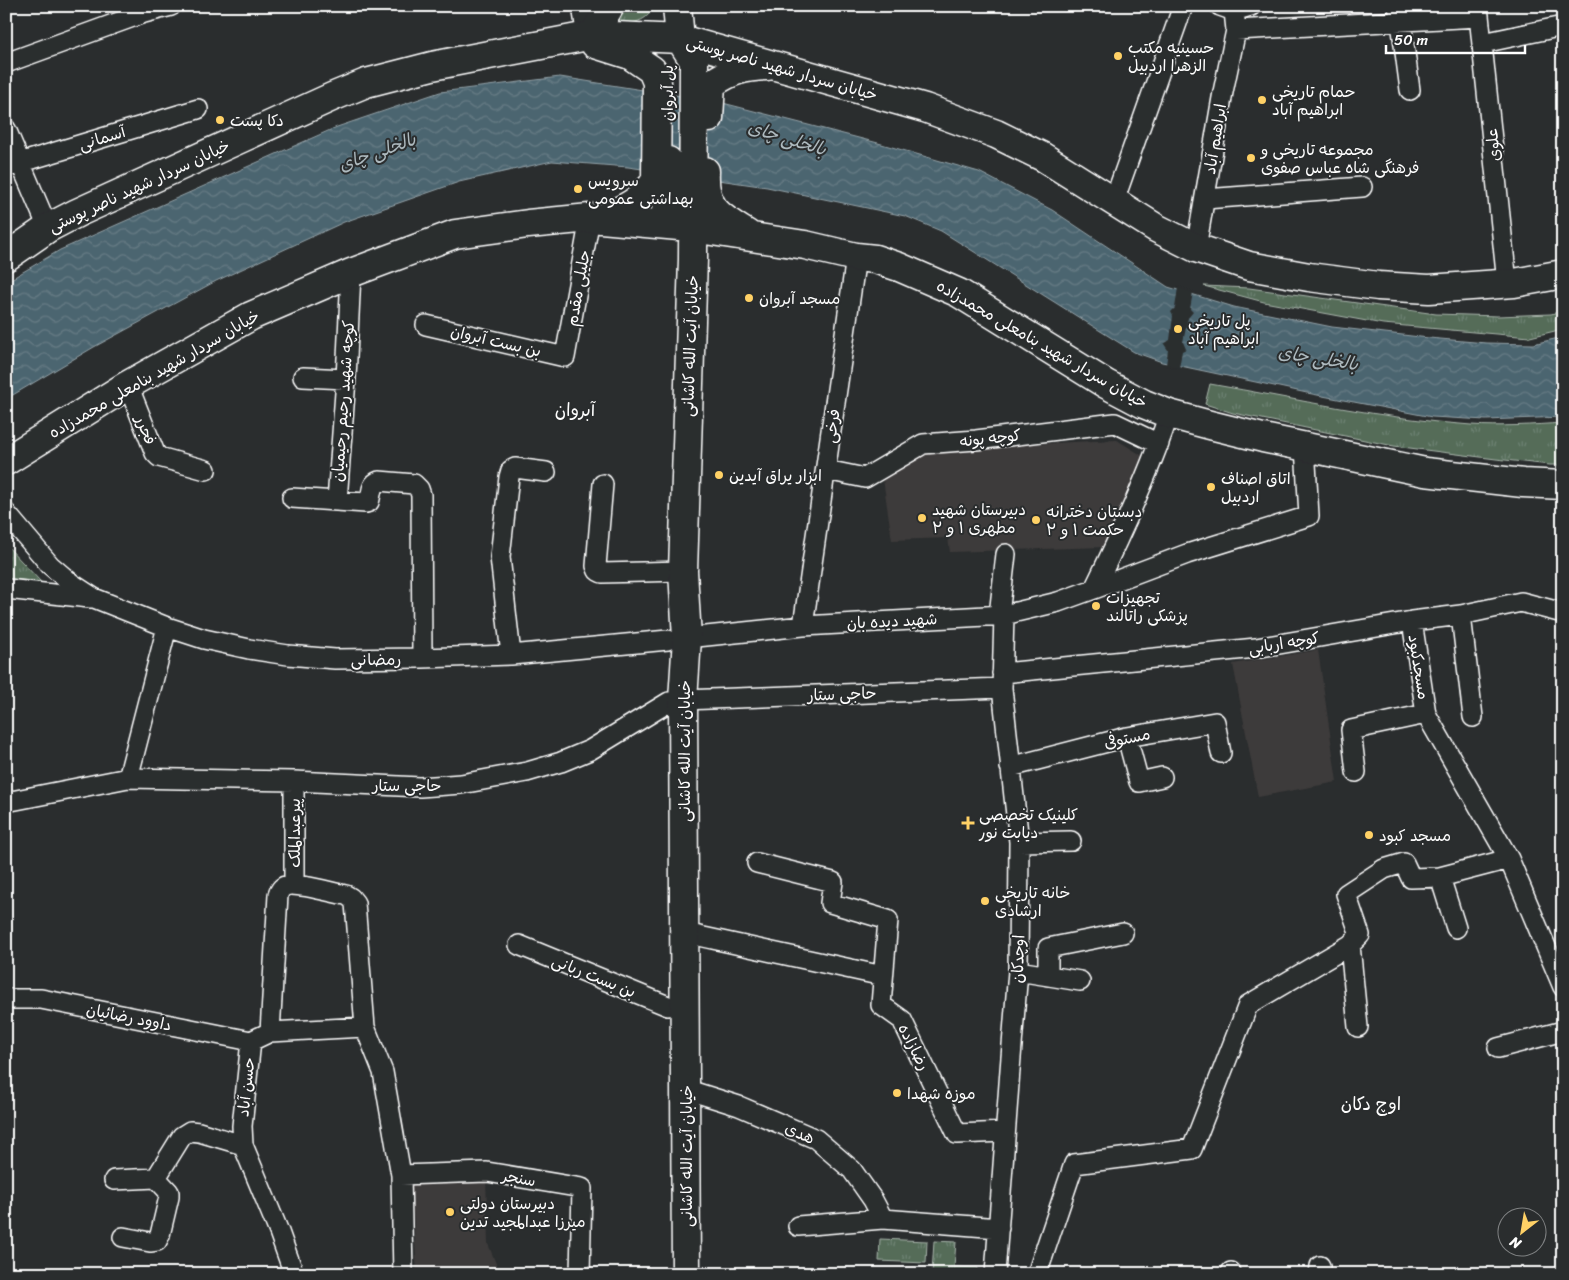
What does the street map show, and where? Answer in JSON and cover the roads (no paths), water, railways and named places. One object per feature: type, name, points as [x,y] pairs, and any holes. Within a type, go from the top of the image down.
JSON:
[{"type":"main road","points":[[610,6],[586,37],[630,55],[652,70],[656,82],[662,91]]},
{"type":"main road","points":[[677,6],[680,39]]},
{"type":"main road","name":"خیابان سردار شهید ناصر پوستی","points":[[6,258],[48,228],[180,165],[366,83],[432,66],[586,37],[680,39],[925,108],[996,134],[1042,157],[1156,228],[1196,248],[1249,266],[1310,277],[1378,286],[1429,288],[1507,283],[1563,274]]},
{"type":"main road","name":"پل آبروان","points":[[665,224],[680,184],[702,93],[694,61],[680,39],[666,58],[662,91],[680,184],[694,228]]},
{"type":"main road","points":[[702,93],[711,84],[730,72],[745,67],[775,66]]},
{"type":"main road","points":[[595,219],[680,184],[709,202],[724,220],[750,236]]},
{"type":"main road","name":"خیابان سردار شهید بنامعلی محمدزاده","points":[[6,461],[128,385],[251,316],[351,273],[455,234],[528,224],[595,219],[665,224],[750,236],[875,259],[899,267],[959,293],[1106,384],[1144,404],[1169,414],[1263,438],[1425,472],[1523,483],[1563,485]]},
{"type":"main road","name":"خیابان آیت الله کاشانی","points":[[686,1274],[685,933],[676,701],[675,571],[694,228]]},
{"type":"street","points":[[6,63],[143,10],[171,6]]},
{"type":"street","points":[[582,6],[586,37]]},
{"type":"street","points":[[1114,201],[1183,6]]},
{"type":"street","name":"ابراهیم آباد","points":[[1196,248],[1223,92],[1236,30],[1235,8]]},
{"type":"street","points":[[1236,30],[1399,14],[1478,12]]},
{"type":"street","name":"علوی","points":[[1478,12],[1507,283]]},
{"type":"street","points":[[1399,14],[1410,90]]},
{"type":"street","points":[[1482,43],[1563,26]]},
{"type":"street","name":"آسمانی","points":[[13,164],[198,109]]},
{"type":"street","points":[[6,129],[13,164],[48,228]]},
{"type":"street","points":[[1205,199],[1362,187]]},
{"type":"street","name":"جلیلی مقدم","points":[[565,357],[595,219]]},
{"type":"street","name":"فرخی","points":[[803,626],[856,257]]},
{"type":"street","name":"کوچه شهید رحیم رحیمیان","points":[[351,273],[346,379],[337,501],[369,502],[373,486],[379,481],[414,484],[419,488],[421,496],[422,658]]},
{"type":"street","name":"بن بست آبروان","points":[[426,325],[565,357]]},
{"type":"street","points":[[303,377],[346,379]]},
{"type":"street","name":"فجرر","points":[[128,385],[155,453],[159,457],[206,470]]},
{"type":"street","points":[[1094,589],[1120,537],[1159,444],[1169,414]]},
{"type":"street","name":"کوچه پونه","points":[[826,470],[865,478],[923,444],[976,440],[1115,423],[1159,444]]},
{"type":"street","name":"شهید دیده بان","points":[[677,639],[803,626],[1002,616],[1058,602],[1187,554],[1309,516],[1305,446]]},
{"type":"street","points":[[511,655],[500,557],[509,477],[511,470],[515,468],[546,472]]},
{"type":"street","points":[[603,484],[596,566],[598,571],[602,573],[675,571]]},
{"type":"street","points":[[292,498],[337,501]]},
{"type":"street","name":"رمضانی","points":[[6,513],[50,565],[71,583],[94,598],[204,639],[248,649],[334,659],[422,658],[511,655],[677,639]]},
{"type":"street","name":"اوچدکان","points":[[995,1274],[1018,971],[1019,842],[1002,680],[1002,616],[1006,554]]},
{"type":"street","name":"رمضانی","points":[[6,589],[94,598]]},
{"type":"street","name":"کوچه اربابی","points":[[1002,680],[1256,648],[1412,621],[1461,615],[1521,602],[1563,613]]},
{"type":"street","points":[[1461,615],[1473,717]]},
{"type":"street","name":"مسجدکبود","points":[[1356,772],[1350,730],[1426,714],[1412,621]]},
{"type":"street","points":[[128,778],[168,627]]},
{"type":"street","name":"حاجی ستار","points":[[6,802],[128,778],[294,781],[420,788],[461,784],[527,772],[561,762],[590,750],[676,701],[1002,680]]},
{"type":"street","points":[[1426,714],[1509,859],[1563,987]]},
{"type":"street","name":"مستوفی","points":[[1010,767],[1127,737],[1216,722],[1221,753]]},
{"type":"street","points":[[1127,737],[1139,782],[1162,777]]},
{"type":"street","name":"پیرعبدالملک","points":[[294,781],[294,885]]},
{"type":"street","points":[[1019,842],[1071,841]]},
{"type":"street","points":[[1036,1274],[1074,1164],[1192,1150],[1248,1005],[1350,945],[1360,935],[1346,894],[1384,869],[1404,863],[1411,878],[1440,876],[1509,859]]},
{"type":"street","name":"رضازاده","points":[[757,863],[833,882],[830,903],[888,920],[881,1005],[902,1020],[957,1134],[1005,1132]]},
{"type":"street","points":[[1440,876],[1456,928]]},
{"type":"street","points":[[365,1027],[270,1032],[278,894],[285,886],[294,885],[346,895],[355,904],[365,1027],[383,1072],[401,1175],[403,1274]]},
{"type":"street","points":[[685,933],[883,976]]},
{"type":"street","points":[[1048,976],[1048,948],[1124,933]]},
{"type":"street","name":"بن بست ربانی","points":[[519,945],[668,1006]]},
{"type":"street","points":[[1350,945],[1358,1026]]},
{"type":"street","points":[[1018,971],[1080,980]]},
{"type":"street","name":"داوود رضائیان","points":[[6,999],[41,999],[251,1041]]},
{"type":"street","points":[[1498,1048],[1563,1031]]},
{"type":"street","name":"حسن آباد","points":[[270,1032],[251,1041],[242,1126],[244,1145],[294,1274]]},
{"type":"street","name":"هدی","points":[[686,1089],[739,1106],[816,1139],[852,1170],[873,1200],[883,1219]]},
{"type":"street","points":[[156,1178],[182,1136],[190,1131],[244,1145]]},
{"type":"street","name":"سنجر","points":[[401,1175],[487,1172],[582,1188],[580,1274]]},
{"type":"street","points":[[114,1180],[156,1178],[169,1192],[160,1235],[157,1240],[150,1242],[123,1236]]},
{"type":"street","points":[[798,1226],[883,1219],[999,1228]]},
{"type":"water","name":"بالخلی چای","points":[[560,77],[719,102],[878,143],[979,172],[1052,210],[1168,287],[1234,307],[1332,327],[1429,338],[1486,343],[1533,344],[1563,337],[1563,417],[1486,420],[1432,417],[1162,362],[1134,352],[941,231],[905,216],[767,187],[628,167],[552,161],[459,182],[344,222],[216,281],[94,347],[6,399],[6,282],[60,250],[337,127],[440,92]]},
{"type":"place","name":"حسینیه مکتب الزهرا اردبیل","points":[[1118,56]]},
{"type":"place","name":"حمام تاریخی ابراهیم آباد","points":[[1262,100]]},
{"type":"place","name":"دکا پست","points":[[220,120]]},
{"type":"place","name":"مجموعه تاریخی و فرهنگی شاه عباس صفوی","points":[[1251,158]]},
{"type":"place","name":"سرویس بهداشتی عمومی","points":[[578,189]]},
{"type":"place","name":"مسجد آبروان","points":[[749,298]]},
{"type":"place","name":"پل تاریخی ابراهیم آباد","points":[[1178,329]]},
{"type":"place","name":"ابزار یراق آیدین","points":[[719,475]]},
{"type":"place","name":"اتاق اصناف اردبیل","points":[[1211,487]]},
{"type":"place","name":"دبیرستان شهید مطهری ۱ و ۲","points":[[922,518]]},
{"type":"place","name":"دبستان دخترانه حکمت ۱ و ۲","points":[[1036,520]]},
{"type":"place","name":"تجهیزات پزشکی راتالند","points":[[1096,606]]},
{"type":"place","name":"کلینیک تخصصی دیابت نور","points":[[968,823]]},
{"type":"place","name":"مسجد کبود","points":[[1369,835]]},
{"type":"place","name":"خانه تاریخی ارشادی","points":[[985,901]]},
{"type":"place","name":"موزه شهدا","points":[[897,1093]]},
{"type":"place","name":"دبیرستان دولتی میرزا عبدالمجید تدین","points":[[450,1212]]},
{"type":"district","name":"آبروان","points":[[575,410]]},
{"type":"district","name":"اوچ دکان","points":[[1371,1104]]}]
